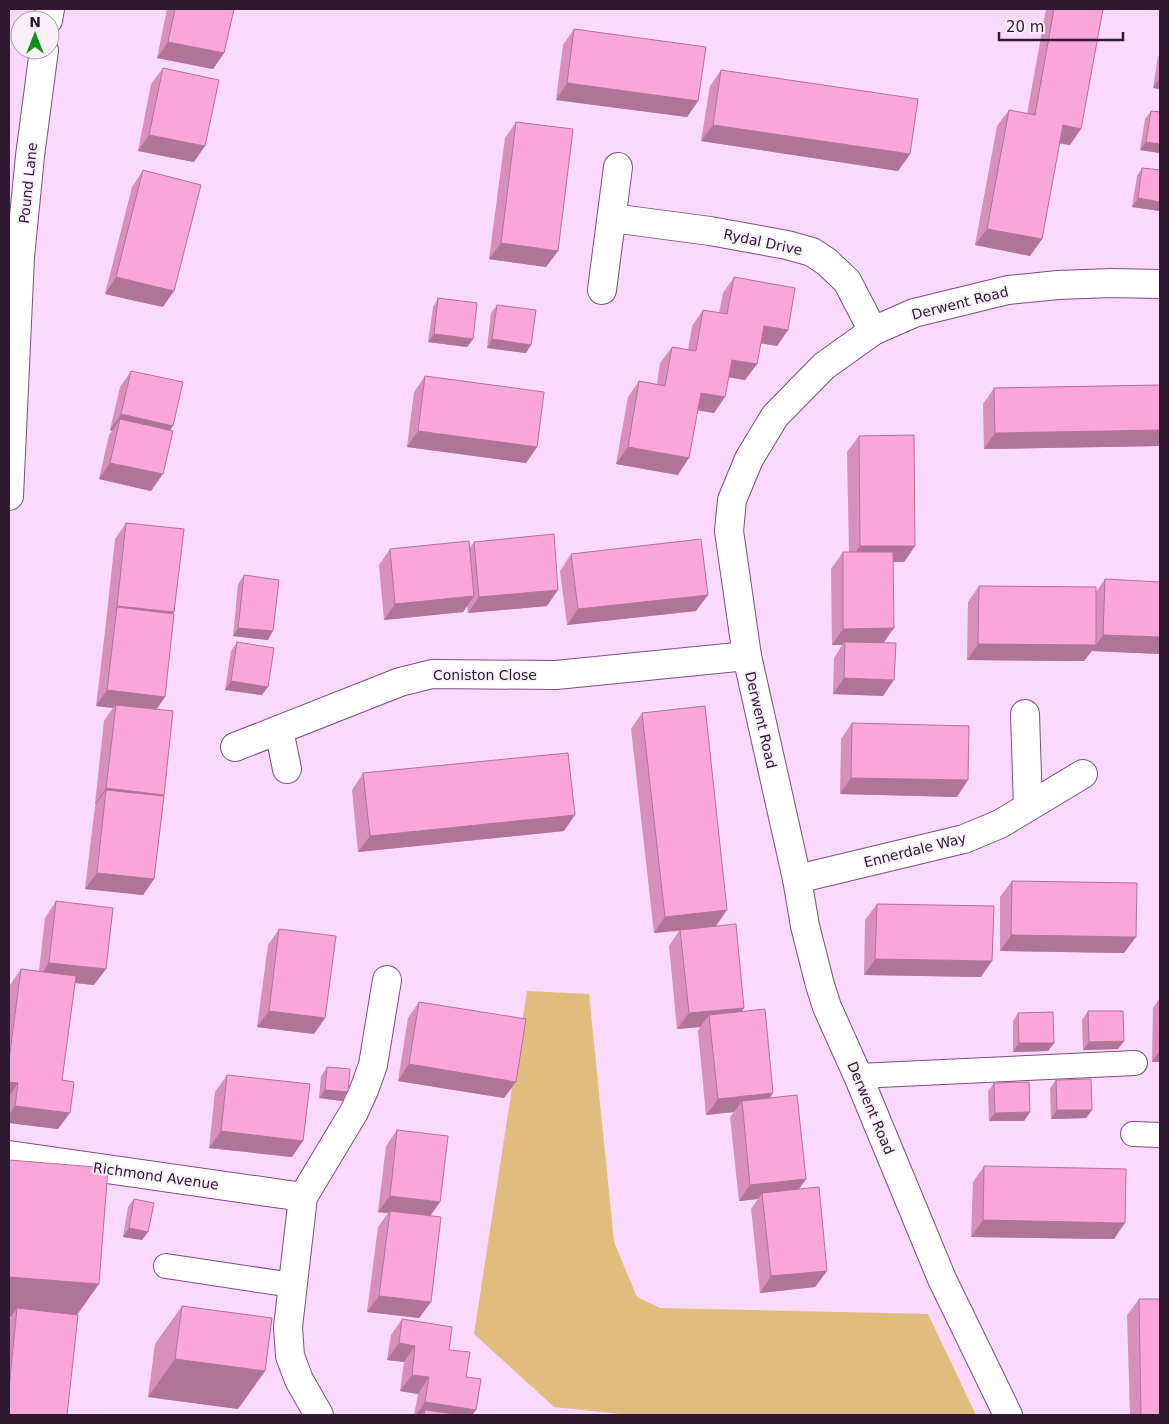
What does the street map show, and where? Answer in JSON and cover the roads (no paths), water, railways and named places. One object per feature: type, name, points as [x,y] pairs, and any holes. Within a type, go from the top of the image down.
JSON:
[{"type":"street","name":"Pound Lane","points":[[9,496],[20,257],[30,156],[43,60]]},
{"type":"street","points":[[602,290],[618,166]]},
{"type":"street","name":"Rydal Drive","points":[[612,218],[710,231],[786,245],[812,252],[839,272],[847,281],[873,331]]},
{"type":"street","name":"Derwent Road","points":[[1008,1415],[942,1279],[858,1076],[827,1007],[820,985],[805,926],[797,879],[747,656],[729,531],[732,500],[749,460],[775,416],[824,366],[873,331],[914,313],[1008,290],[1058,285],[1160,284]]},
{"type":"street","name":"Coniston Close","points":[[235,747],[400,682],[432,674],[556,675],[747,656]]},
{"type":"street","points":[[1025,714],[1028,807]]},
{"type":"street","points":[[279,730],[287,769]]},
{"type":"street","name":"Ennerdale Way","points":[[797,879],[964,839],[1000,824],[1083,774]]},
{"type":"street","points":[[319,1415],[299,1380],[290,1356],[288,1327],[303,1197],[354,1112],[374,1065],[387,980]]},
{"type":"street","name":"Richmond Avenue","points":[[9,1155],[303,1197]]},
{"type":"lane","points":[[858,1076],[1135,1063]]},
{"type":"lane","points":[[1133,1134],[1160,1135]]},
{"type":"lane","points":[[166,1266],[292,1285]]}]
